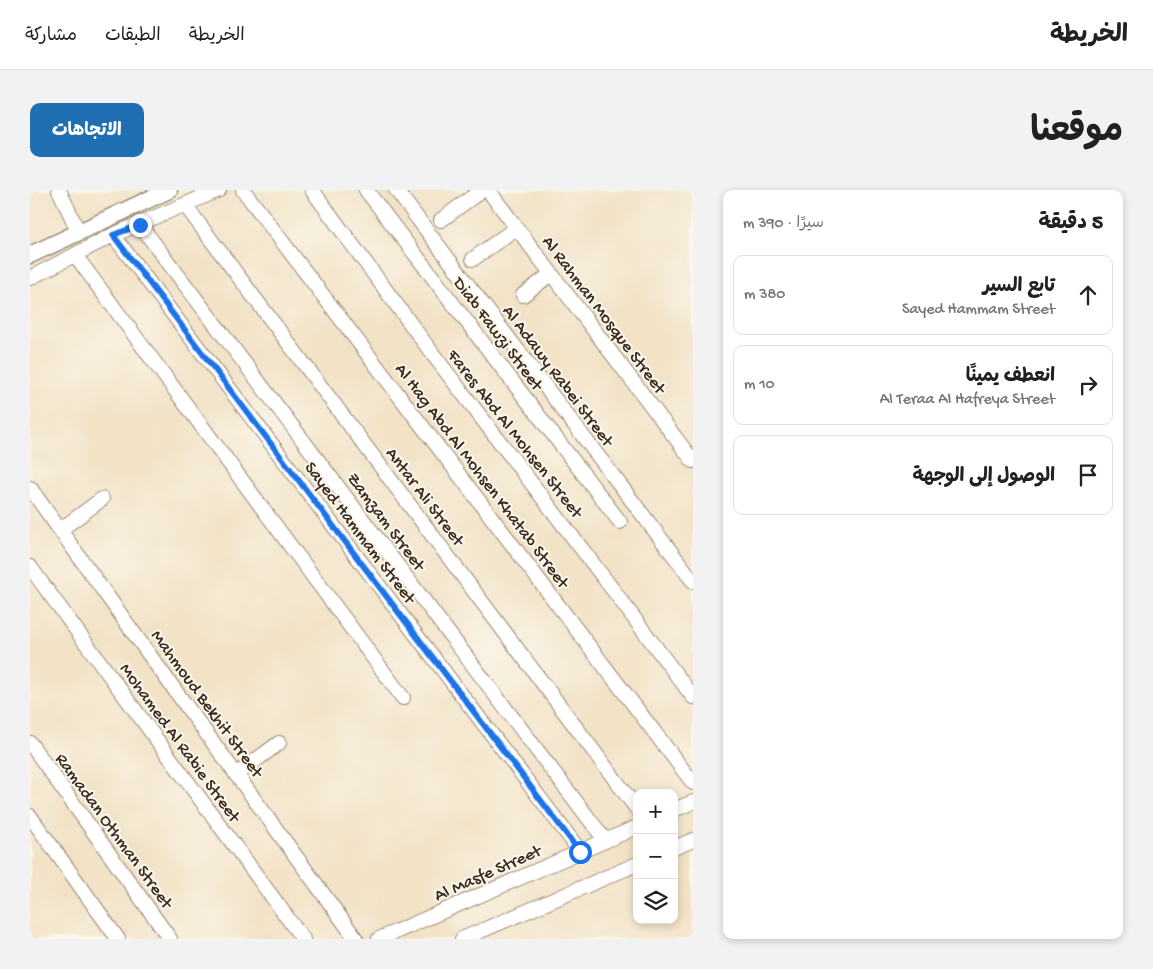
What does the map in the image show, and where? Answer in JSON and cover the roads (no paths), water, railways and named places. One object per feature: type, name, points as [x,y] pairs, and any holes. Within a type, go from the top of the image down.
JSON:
[{"type":"street","points":[[59,190],[79,233]]},
{"type":"street","points":[[30,261],[33,277],[113,235],[219,190]]},
{"type":"street","name":"Al Hag Abd Al Mohsen Khatab Street","points":[[243,190],[693,783]]},
{"type":"street","name":"Fares Abd Al Mohsen Street","points":[[312,190],[434,357],[693,697]]},
{"type":"street","name":"Diab Fawzi Street","points":[[366,190],[620,522]]},
{"type":"street","name":"Al Adawy Rabei Street","points":[[396,190],[693,581]]},
{"type":"street","points":[[441,220],[482,190]]},
{"type":"street","name":"Al Rahman Mosque Street","points":[[488,190],[693,461]]},
{"type":"street","points":[[30,255],[167,191]]},
{"type":"street","name":"Antar Ali Street","points":[[185,205],[633,804]]},
{"type":"street","name":"Zamzam Street","points":[[140,225],[605,840]]},
{"type":"street","points":[[473,259],[516,228]]},
{"type":"street","name":"Sayed Hammam Street","points":[[113,235],[580,852]]},
{"type":"street","points":[[75,255],[404,698]]},
{"type":"street","points":[[523,295],[551,274]]},
{"type":"street","name":"Mahmoud Bekhit Street","points":[[30,488],[356,939]]},
{"type":"street","points":[[60,530],[102,499]]},
{"type":"street","name":"Mohamed Al Rabie Street","points":[[30,567],[303,939]]},
{"type":"street","name":"Ramadan Othman Street","points":[[30,743],[170,939]]},
{"type":"street","points":[[236,775],[279,743]]},
{"type":"street","points":[[678,808],[693,802]]},
{"type":"street","points":[[30,816],[118,939]]},
{"type":"street","name":"Al Masfe Street","points":[[379,939],[633,829]]},
{"type":"street","points":[[678,846],[693,840]]},
{"type":"street","points":[[462,939],[633,866]]}]
